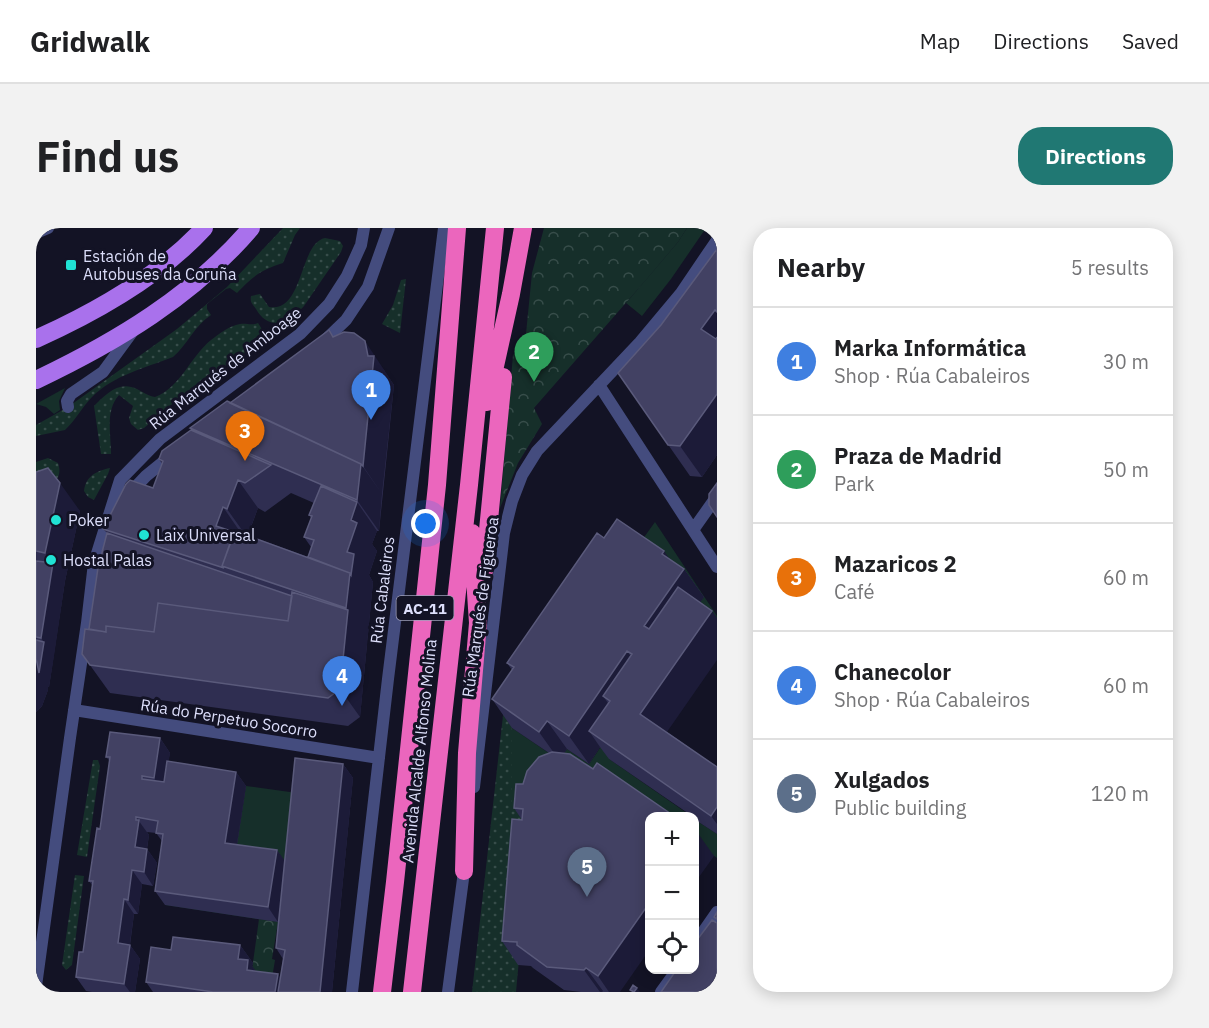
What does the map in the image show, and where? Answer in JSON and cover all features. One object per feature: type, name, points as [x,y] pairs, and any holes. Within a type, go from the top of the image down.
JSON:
[{"type":"highway","name":"Avenida Alcalde Alfonso Molina","points":[[382,992],[396,882],[438,485],[457,228]]},
{"type":"highway","name":"Avenida Alcalde Alfonso Molina","points":[[412,992],[469,485],[495,228]]},
{"type":"highway","points":[[478,623],[469,485],[511,294],[523,228]]},
{"type":"highway","points":[[464,871],[467,753],[511,294]]},
{"type":"main road","points":[[36,339],[89,312],[147,277],[204,228]]},
{"type":"main road","points":[[36,380],[74,362],[136,327],[200,279],[237,245],[251,228]]},
{"type":"street","points":[[36,233],[48,228]]},
{"type":"street","name":"Rúa Marqués de Amboage","points":[[36,986],[94,563],[120,480],[160,438],[300,334],[329,304],[347,276],[361,244],[364,228]]},
{"type":"street","points":[[314,350],[346,320],[368,286],[389,228]]},
{"type":"street","name":"Rúa Cabaleiros","points":[[352,992],[444,228]]},
{"type":"street","name":"Rúa Marqués de Figueroa","points":[[448,992],[504,533],[512,501],[522,475],[537,451],[640,342],[681,293],[717,240]]},
{"type":"street","points":[[68,406],[67,401],[71,394],[103,372],[136,327]]},
{"type":"street","points":[[600,385],[717,567]]},
{"type":"street","name":"Rúa Marqués de Amboage","points":[[108,515],[146,476],[181,447]]},
{"type":"street","points":[[693,530],[717,496]]},
{"type":"street","name":"Rúa do Perpetuo Socorro","points":[[74,710],[379,758]]},
{"type":"street","points":[[699,938],[717,912]]},
{"type":"street","points":[[661,992],[674,974]]},
{"type":"green space","points":[[283,228],[300,228],[283,263],[258,274],[237,293],[230,288],[226,289],[207,304],[211,315],[200,324],[173,357],[130,373],[101,389],[65,430],[36,436],[36,425],[68,407],[177,329],[227,287]]},
{"type":"green space","points":[[544,228],[687,228],[645,281],[534,408],[542,424],[518,463],[500,508],[513,355],[525,344],[532,273]]},
{"type":"green space","points":[[687,228],[706,228],[642,316],[626,303],[678,242]]},
{"type":"green space","points":[[325,238],[340,241],[343,246],[304,306],[286,320],[273,323],[267,321],[252,304],[251,296],[260,294],[269,307],[280,306],[289,299],[310,252],[317,243]]},
{"type":"green space","points":[[406,279],[400,333],[382,324],[393,305],[401,280]]},
{"type":"green space","points":[[258,323],[265,334],[262,341],[177,400],[144,428],[138,430],[131,424],[129,418],[133,406],[119,395],[110,415],[111,454],[101,454],[94,406],[103,397],[124,386],[155,397],[179,379],[204,347],[217,335],[236,325]]},
{"type":"green space","points":[[65,388],[59,401],[60,410],[54,414],[46,407],[36,404]]},
{"type":"green space","points":[[48,458],[58,463],[59,474],[54,482],[36,492],[36,462]]},
{"type":"green space","points":[[110,468],[94,500],[88,497],[84,491],[89,478]]},
{"type":"green space","points":[[655,522],[717,616],[717,629],[637,547]]},
{"type":"green space","points":[[647,679],[609,759],[685,812],[645,812],[645,815],[512,806],[512,728],[559,760],[567,749],[589,764]]},
{"type":"green space","points":[[507,680],[534,696],[512,728],[512,806],[533,807],[516,992],[472,992]]},
{"type":"green space","points":[[93,760],[98,760],[100,766],[87,857],[77,855]]},
{"type":"green space","points":[[246,786],[297,793],[278,922],[165,905],[235,857]]},
{"type":"green space","points":[[699,822],[717,834],[717,858],[699,846]]},
{"type":"green space","points":[[75,875],[84,876],[72,965],[66,970],[62,965]]},
{"type":"green space","points":[[259,919],[278,922],[270,990],[251,977]]},
{"type":"building","points":[[717,249],[717,312],[715,310],[701,329],[716,339],[717,337],[717,394],[680,446],[668,445],[618,373],[661,325]]},
{"type":"building","points":[[329,330],[333,337],[344,332],[354,333],[365,341],[368,356],[374,356],[363,466],[230,403]]},
{"type":"building","points":[[227,401],[361,464],[357,500],[190,428]]},
{"type":"building","points":[[191,430],[271,465],[245,483],[238,480],[227,509],[223,507],[216,526],[234,532],[222,566],[224,568],[103,529],[126,484],[130,480],[153,488],[163,461],[159,459],[162,451]]},
{"type":"building","points":[[48,468],[60,483],[45,553],[36,551],[36,472]]},
{"type":"building","points":[[717,483],[717,517],[709,505],[709,494]]},
{"type":"building","points":[[321,486],[357,502],[351,520],[357,523],[347,552],[354,554],[351,575],[308,557],[314,540],[304,537],[312,516],[309,515]]},
{"type":"building","points":[[617,519],[664,551],[662,554],[684,569],[644,626],[649,629],[678,587],[712,611],[640,714],[717,767],[717,807],[711,816],[589,731],[610,701],[603,696],[632,654],[627,651],[569,736],[547,721],[539,732],[492,699],[514,667],[507,663],[597,533],[604,538]]},
{"type":"building","points":[[235,531],[350,573],[346,608],[222,566]]},
{"type":"building","points":[[107,533],[292,596],[288,621],[158,603],[154,632],[106,626],[106,632],[89,629],[98,568]]},
{"type":"building","points":[[36,561],[53,563],[41,638],[36,637]]},
{"type":"building","points":[[292,592],[348,610],[340,689],[328,698],[90,665],[82,654],[85,629],[106,632],[106,626],[154,632],[158,603],[288,621]]},
{"type":"building","points":[[36,640],[44,642],[39,673],[36,659]]},
{"type":"building","points":[[110,732],[160,738],[154,778],[142,776],[142,779],[164,782],[167,761],[236,772],[225,843],[277,850],[268,907],[155,891],[163,834],[156,833],[158,821],[136,817],[136,820],[139,820],[135,847],[147,849],[144,872],[132,870],[128,900],[124,899],[118,943],[130,945],[124,984],[76,977],[79,952],[83,952],[93,881],[89,881],[97,828],[100,829],[110,757],[106,757]]},
{"type":"building","points":[[552,752],[570,754],[593,769],[597,763],[668,812],[645,812],[645,909],[598,976],[586,968],[584,970],[547,967],[517,945],[517,942],[502,941],[512,819],[522,820],[523,809],[514,808],[516,784],[523,784],[527,771],[539,757]]},
{"type":"building","points":[[295,758],[343,764],[320,992],[278,992],[285,950],[276,948]]},
{"type":"building","points":[[712,920],[717,923],[717,984],[712,992],[661,992],[674,974],[699,974],[699,937]]},
{"type":"building","points":[[173,937],[240,945],[238,959],[248,960],[247,970],[278,974],[275,992],[213,992],[146,982],[151,947],[171,950]]},
{"type":"building","points":[[633,985],[637,988],[634,992],[630,990]]},
{"type":"place","name":"Estación de Autobuses da Coruña","points":[[71,265]]},
{"type":"place","name":"Praza de Madrid","points":[[534,382]]},
{"type":"place","name":"Marka Informática","points":[[371,420]]},
{"type":"place","name":"Mazaricos 2","points":[[245,461]]},
{"type":"place","name":"Poker","points":[[56,520]]},
{"type":"place","name":"Laix Universal","points":[[144,535]]},
{"type":"place","name":"Hostal Palas","points":[[51,560]]},
{"type":"place","name":"Chanecolor","points":[[342,706]]},
{"type":"place","name":"Xulgados","points":[[587,897]]}]
